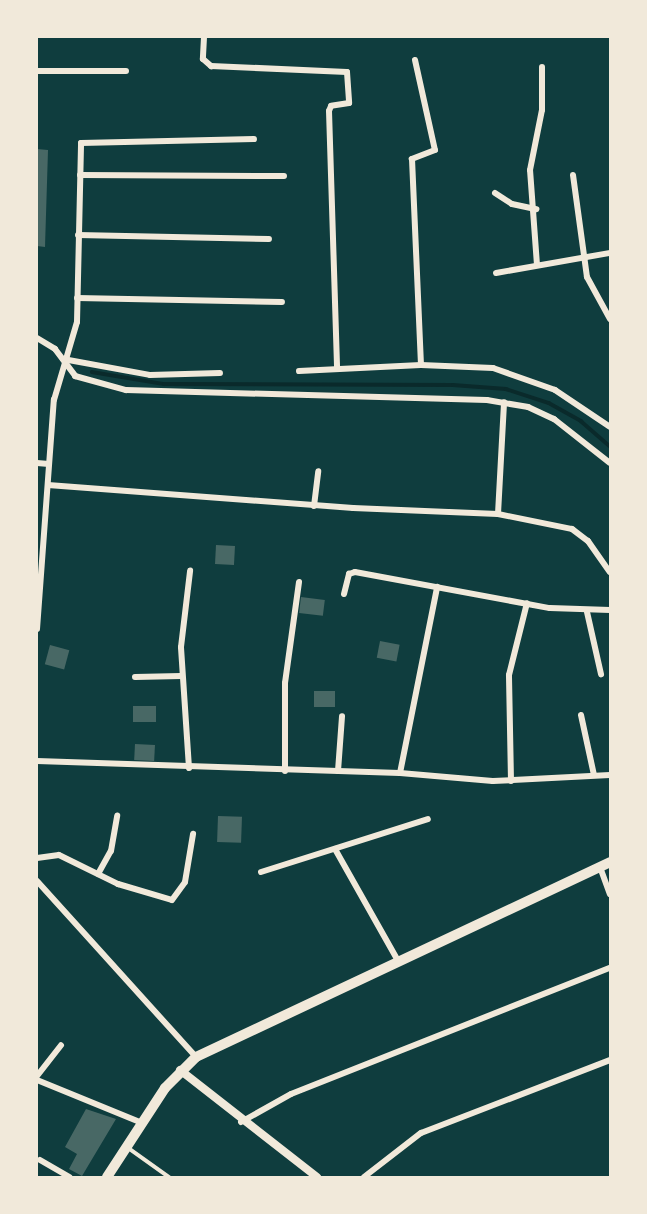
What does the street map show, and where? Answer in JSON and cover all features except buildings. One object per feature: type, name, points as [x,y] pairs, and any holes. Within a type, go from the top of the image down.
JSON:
[{"type":"main road","points":[[107,1177],[140,1122],[180,1070],[196,1057],[397,959],[610,862]]},
{"type":"street","points":[[204,37],[203,59],[211,66],[347,72],[349,103],[331,106],[329,111],[337,368]]},
{"type":"street","points":[[415,60],[435,150],[412,159],[421,365]]},
{"type":"street","points":[[537,265],[536,209],[530,170],[542,110],[542,68]]},
{"type":"street","points":[[37,71],[126,71]]},
{"type":"street","points":[[37,629],[56,382],[75,334],[80,147],[84,141],[254,139]]},
{"type":"street","points":[[80,175],[284,176]]},
{"type":"street","points":[[573,175],[583,258],[591,289],[610,319]]},
{"type":"street","points":[[495,193],[512,204],[536,209]]},
{"type":"street","points":[[78,235],[269,239]]},
{"type":"street","points":[[496,273],[610,253]]},
{"type":"street","points":[[77,298],[282,302]]},
{"type":"street","points":[[37,338],[64,359],[83,380],[126,390],[504,402],[554,419],[610,463]]},
{"type":"street","points":[[64,359],[150,375],[219,373]]},
{"type":"street","points":[[299,371],[421,365],[493,368],[533,379],[610,427]]},
{"type":"street","points":[[498,514],[504,402]]},
{"type":"street","points":[[37,463],[49,464]]},
{"type":"street","points":[[314,506],[318,471]]},
{"type":"street","points":[[48,485],[314,506],[498,514],[572,529],[588,541],[610,572]]},
{"type":"street","points":[[37,544],[45,545]]},
{"type":"street","points":[[188,768],[187,712],[181,676],[190,571]]},
{"type":"street","points":[[344,594],[349,574],[355,572],[587,612],[610,610]]},
{"type":"street","points":[[285,771],[285,683],[299,582]]},
{"type":"street","points":[[400,773],[437,587]]},
{"type":"street","points":[[511,781],[509,675],[527,603]]},
{"type":"street","points":[[587,612],[601,674]]},
{"type":"street","points":[[135,677],[181,676]]},
{"type":"street","points":[[581,715],[594,775]]},
{"type":"street","points":[[338,771],[342,716]]},
{"type":"street","points":[[37,761],[400,773],[511,781],[610,775]]},
{"type":"street","points":[[99,874],[111,851],[117,816]]},
{"type":"street","points":[[261,872],[428,819]]},
{"type":"street","points":[[37,858],[59,855],[99,874],[172,900],[185,882],[193,834]]},
{"type":"street","points":[[335,849],[397,959]]},
{"type":"street","points":[[600,867],[610,894]]},
{"type":"street","points":[[37,881],[196,1057]]},
{"type":"street","points":[[242,1122],[291,1094],[610,968]]},
{"type":"street","points":[[61,1045],[37,1078],[140,1122]]},
{"type":"street","points":[[363,1177],[421,1133],[610,1060]]},
{"type":"street","points":[[180,1070],[242,1122],[317,1177]]},
{"type":"street","points":[[40,1160],[70,1177]]},
{"type":"lane","points":[[125,1146],[169,1177]]},
{"type":"waterway","points":[[92,372],[164,384],[453,385],[506,389],[549,403],[581,421],[610,446]]}]
